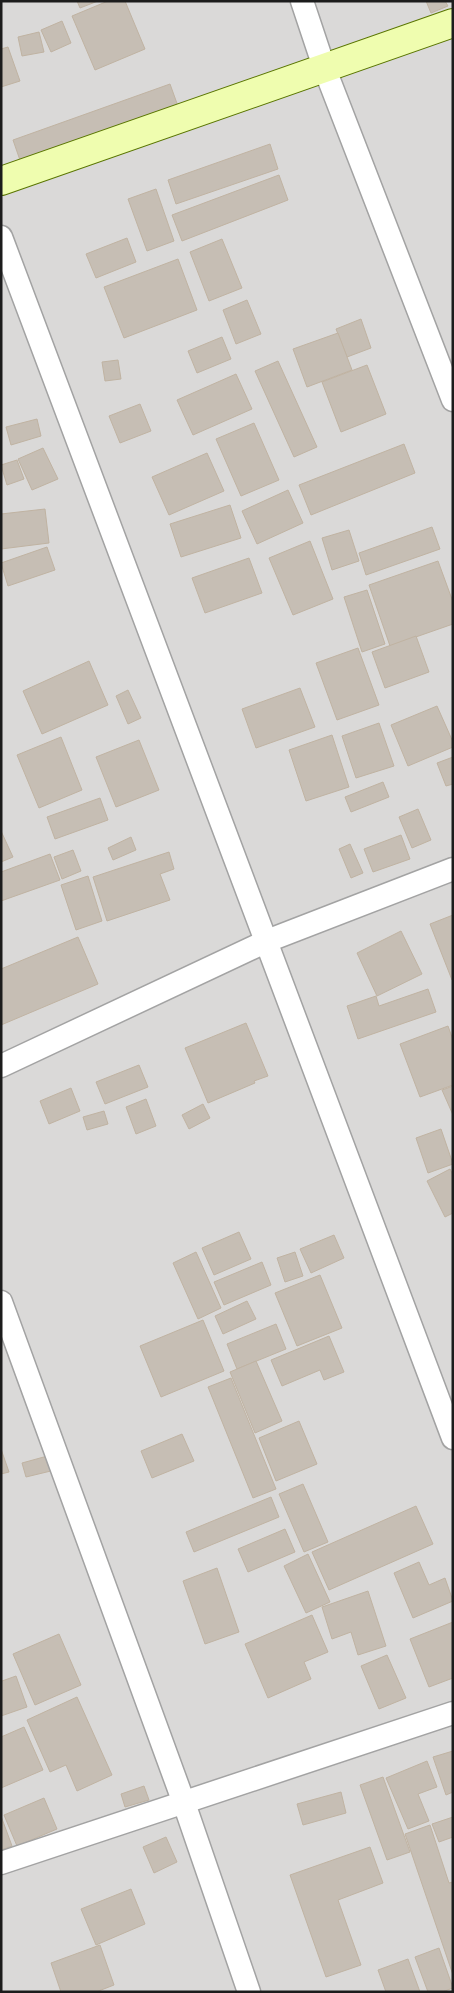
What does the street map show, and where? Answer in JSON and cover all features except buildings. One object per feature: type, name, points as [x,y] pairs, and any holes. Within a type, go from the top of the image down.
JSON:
[{"type":"street","points":[[302,1],[324,67],[453,400]]},
{"type":"street","points":[[1,180],[453,23]]},
{"type":"street","points":[[1,237],[453,1438]]},
{"type":"street","points":[[1,1066],[267,941],[453,869]]},
{"type":"street","points":[[1,1302],[184,1803],[250,1992]]},
{"type":"street","points":[[1,1862],[453,1713]]},
{"type":"shaded area","points":[[1,1],[453,1],[453,1992],[1,1992]]}]
